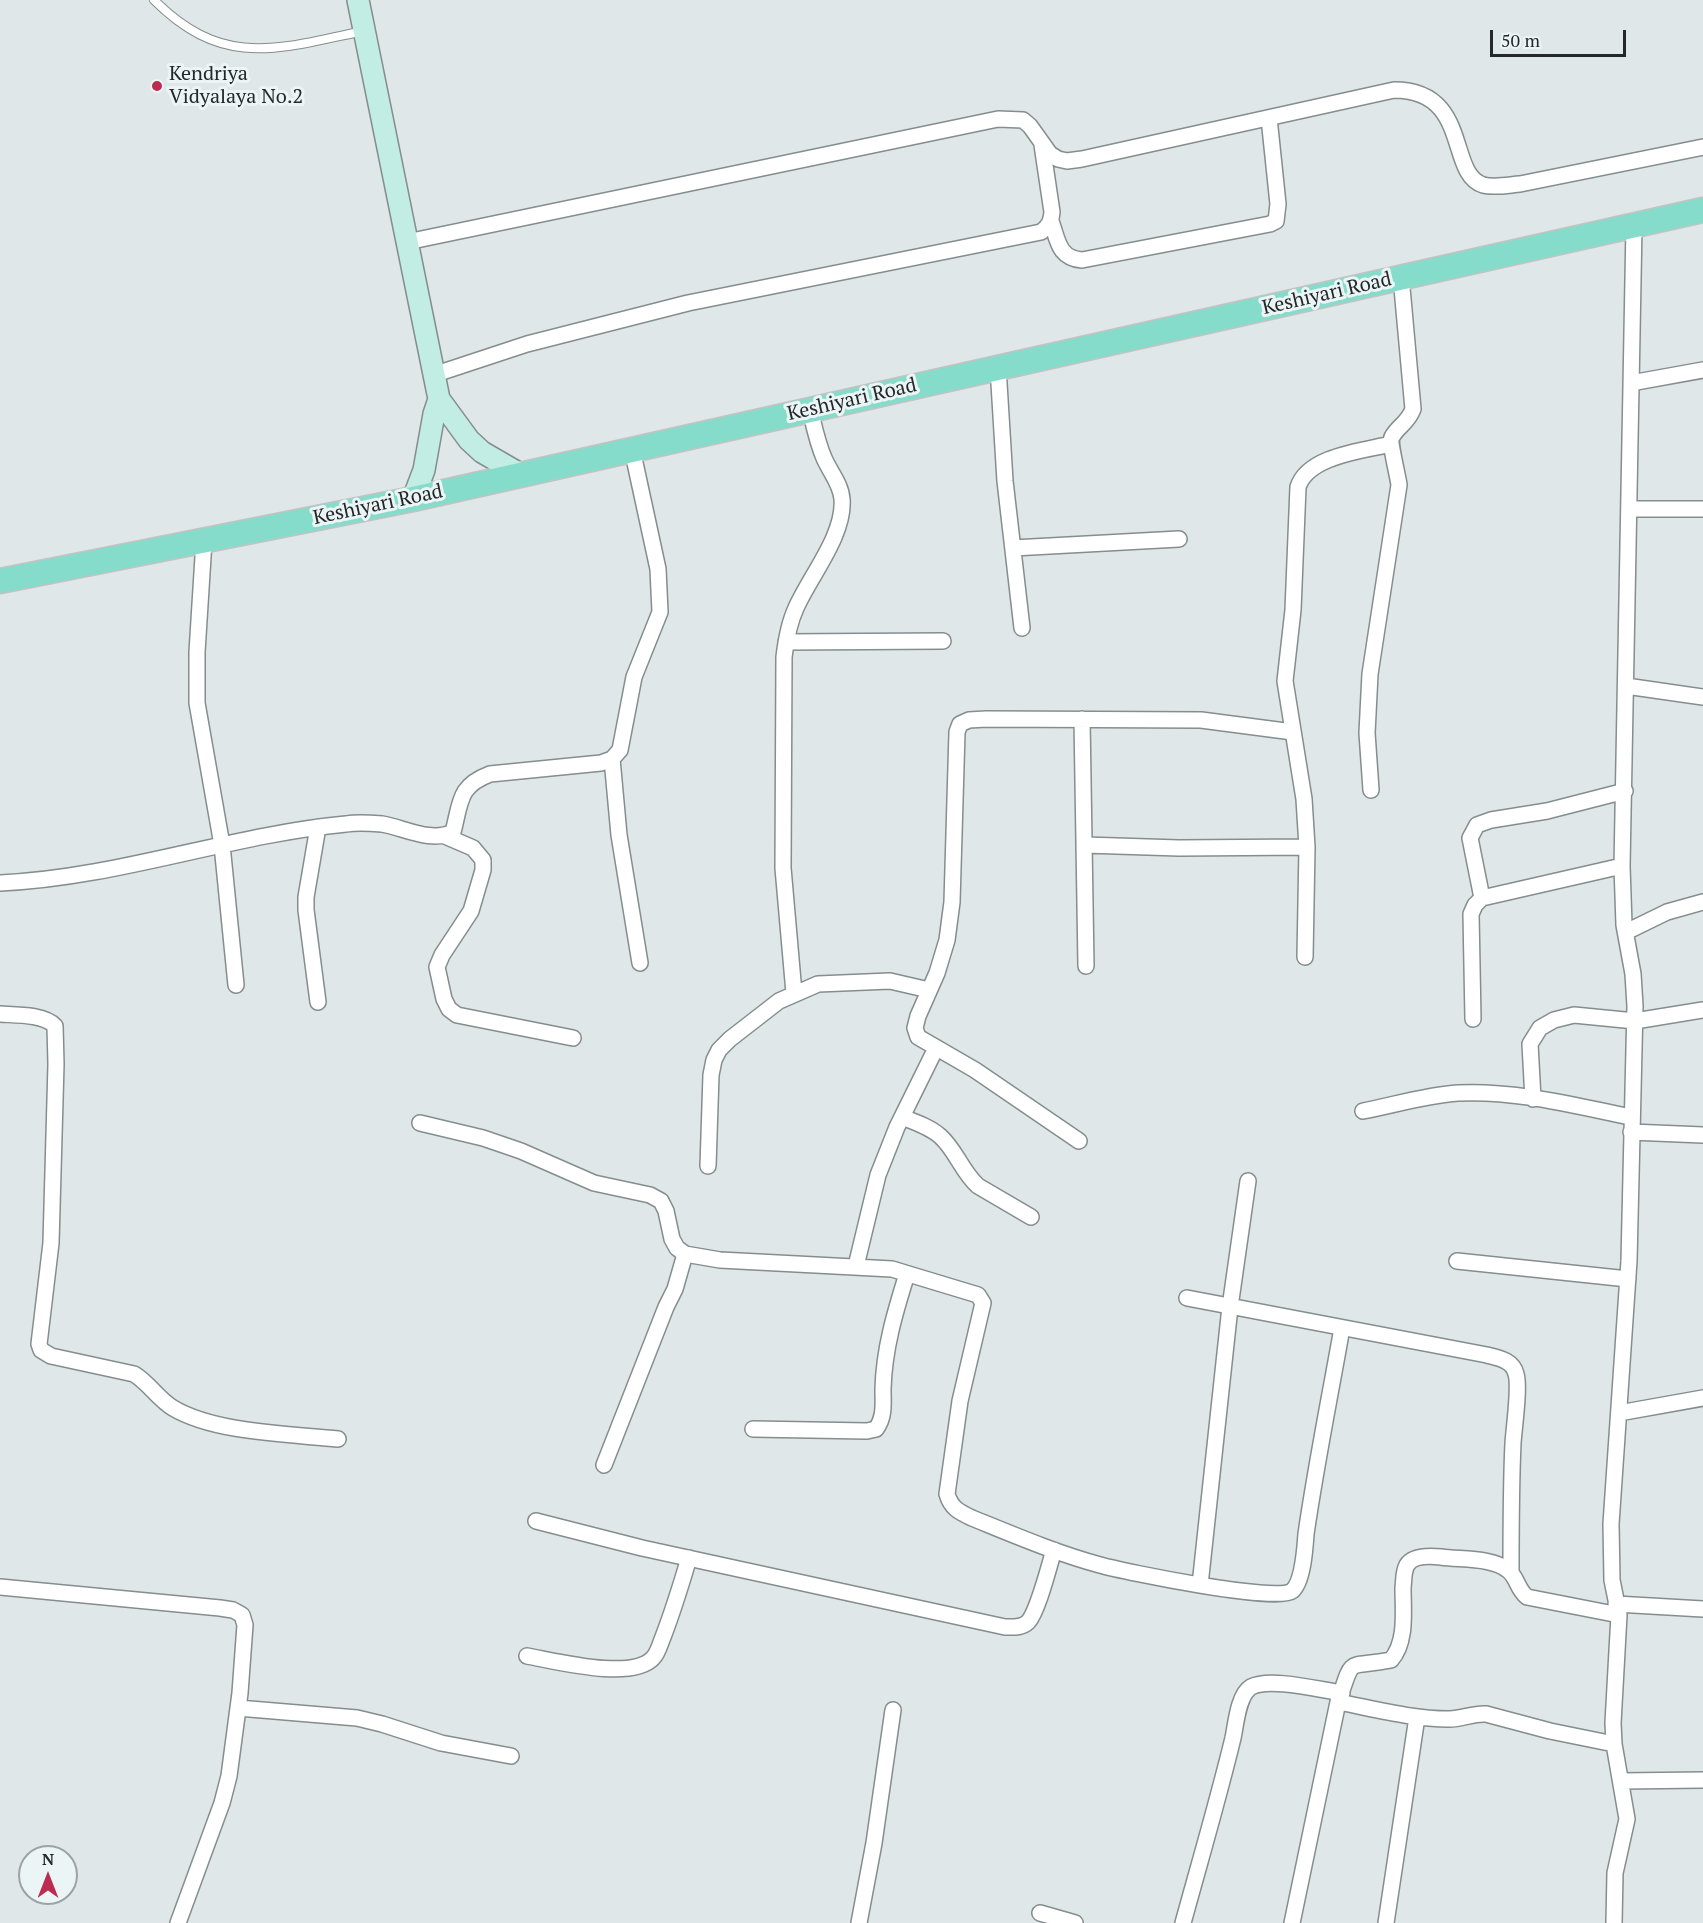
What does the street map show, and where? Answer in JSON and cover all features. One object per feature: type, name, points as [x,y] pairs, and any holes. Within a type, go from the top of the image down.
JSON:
[{"type":"main road","name":"Keshiyari Road","points":[[0,581],[413,499],[1703,210]]},
{"type":"street","points":[[358,0],[438,399],[424,470],[413,499]]},
{"type":"street","points":[[407,242],[998,119],[1023,120],[1050,154],[1068,161],[1394,90],[1407,90],[1433,101],[1441,108],[1451,125],[1468,172],[1475,181],[1483,185],[1499,186],[1520,184],[1703,147]]},
{"type":"street","points":[[1042,145],[1051,221],[1065,255],[1072,259],[1082,260],[1276,221],[1278,204],[1269,118]]},
{"type":"street","points":[[434,375],[527,344],[688,303],[1031,235],[1047,228],[1051,221]]},
{"type":"street","points":[[1614,1923],[1615,1873],[1627,1819],[1614,1744],[1617,1610],[1612,1581],[1611,1524],[1628,1279],[1635,1021],[1633,974],[1626,932],[1622,866],[1634,226]]},
{"type":"street","points":[[1371,790],[1367,733],[1370,674],[1399,485],[1398,467],[1391,444],[1392,437],[1410,418],[1413,409],[1401,277]]},
{"type":"street","points":[[998,368],[1005,482],[1022,628]]},
{"type":"street","points":[[1631,383],[1703,370]]},
{"type":"street","points":[[438,399],[469,440],[482,452],[520,474]]},
{"type":"street","points":[[794,993],[783,868],[786,642],[796,608],[834,537],[843,507],[837,482],[818,442],[810,409]]},
{"type":"street","points":[[1305,957],[1307,847],[1304,799],[1285,681],[1293,610],[1298,488],[1301,479],[1308,471],[1321,463],[1391,444]]},
{"type":"street","points":[[445,836],[453,832],[464,791],[474,780],[490,774],[601,763],[612,759],[620,750],[634,678],[660,612],[658,569],[632,449]]},
{"type":"street","points":[[1629,509],[1703,509]]},
{"type":"street","points":[[1012,548],[1179,539]]},
{"type":"street","points":[[204,540],[197,652],[198,703],[222,845],[236,985]]},
{"type":"street","points":[[786,642],[944,641]]},
{"type":"street","points":[[1626,686],[1703,697]]},
{"type":"street","points":[[1079,1141],[975,1070],[918,1037],[915,1028],[937,973],[946,940],[952,902],[957,732],[960,724],[969,720],[986,719],[1201,720],[1293,732]]},
{"type":"street","points":[[1082,719],[1086,966]]},
{"type":"street","points":[[612,759],[619,835],[640,963]]},
{"type":"street","points":[[1482,898],[1470,838],[1477,825],[1491,820],[1547,811],[1624,791]]},
{"type":"street","points":[[0,883],[51,880],[222,845],[349,823],[382,824],[422,834],[445,836],[473,848],[483,860],[483,870],[471,911],[442,955],[437,967],[444,999],[449,1009],[457,1015],[573,1038]]},
{"type":"street","points":[[318,827],[306,897],[318,1002]]},
{"type":"street","points":[[1085,845],[1179,848],[1307,847]]},
{"type":"street","points":[[1473,1019],[1471,914],[1475,905],[1482,898],[1622,866]]},
{"type":"street","points":[[1626,932],[1667,912],[1703,902]]},
{"type":"street","points":[[708,1166],[711,1075],[719,1050],[730,1039],[779,1000],[818,984],[868,981],[905,983],[929,990]]},
{"type":"street","points":[[1533,1099],[1530,1044],[1540,1028],[1554,1020],[1574,1015],[1635,1021],[1703,1010]]},
{"type":"street","points":[[0,1014],[51,1021],[55,1026],[51,1243],[39,1344],[41,1350],[51,1356],[134,1374],[176,1409],[214,1423],[238,1428],[338,1439]]},
{"type":"street","points":[[856,1266],[878,1175],[902,1117],[936,1048]]},
{"type":"street","points":[[1363,1111],[1458,1093],[1499,1095],[1533,1099],[1631,1125],[1703,1135]]},
{"type":"street","points":[[902,1117],[931,1129],[942,1137],[970,1179],[978,1186],[1031,1216]]},
{"type":"street","points":[[420,1123],[483,1138],[521,1151],[594,1183],[650,1195],[661,1201],[666,1210],[672,1239],[677,1248],[685,1254],[731,1260],[892,1269],[978,1295],[983,1303],[960,1401],[946,1494],[950,1504],[959,1512],[972,1518],[1100,1565],[1200,1585],[1264,1594],[1285,1595],[1293,1590],[1303,1561],[1342,1328]]},
{"type":"street","points":[[1200,1585],[1230,1306],[1248,1181]]},
{"type":"street","points":[[604,1465],[675,1289],[685,1254]]},
{"type":"street","points":[[1457,1261],[1628,1279]]},
{"type":"street","points":[[753,1429],[867,1431],[876,1429],[883,1413],[884,1364],[887,1347],[907,1274]]},
{"type":"street","points":[[1187,1298],[1503,1359],[1512,1365],[1516,1374],[1511,1572],[1520,1591],[1527,1597],[1617,1610],[1703,1609]]},
{"type":"street","points":[[1619,1413],[1703,1398]]},
{"type":"street","points":[[536,1521],[689,1558],[1005,1627],[1020,1627],[1029,1621],[1054,1550]]},
{"type":"street","points":[[1292,1923],[1340,1697],[1349,1668],[1354,1664],[1391,1660],[1397,1653],[1402,1628],[1404,1576],[1407,1565],[1413,1560],[1434,1557],[1490,1563],[1511,1572]]},
{"type":"street","points":[[527,1656],[614,1670],[631,1669],[644,1665],[653,1658],[658,1650],[689,1558]]},
{"type":"street","points":[[0,1587],[220,1608],[242,1615],[245,1625],[229,1776],[222,1803],[178,1923]]},
{"type":"street","points":[[1183,1923],[1242,1700],[1249,1688],[1259,1684],[1276,1684],[1340,1697],[1416,1717],[1461,1719],[1475,1713],[1486,1714],[1550,1731],[1614,1744]]},
{"type":"street","points":[[238,1708],[357,1718],[441,1743],[511,1756]]},
{"type":"street","points":[[859,1923],[874,1843],[893,1710]]},
{"type":"street","points":[[1386,1923],[1416,1717]]},
{"type":"street","points":[[1621,1781],[1703,1780]]},
{"type":"street","points":[[1040,1913],[1075,1923]]},
{"type":"lane","points":[[154,0],[171,17],[191,30],[225,45],[270,48],[364,31]]},
{"type":"place","name":"Kendriya Vidyalaya No.2","points":[[157,86]]}]
